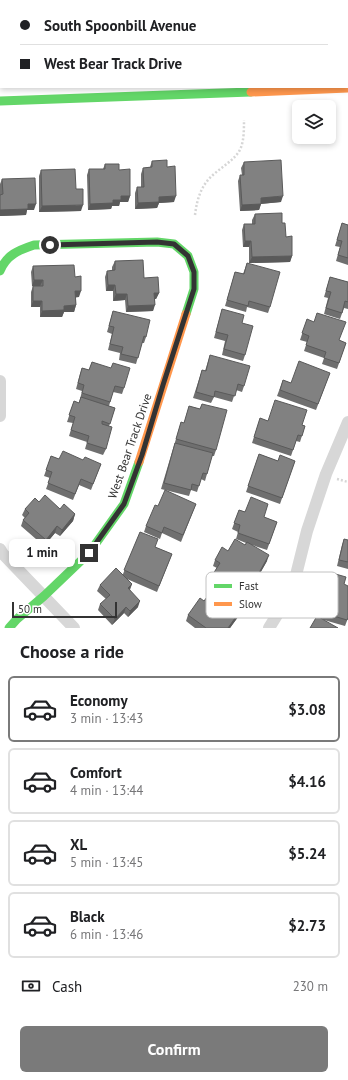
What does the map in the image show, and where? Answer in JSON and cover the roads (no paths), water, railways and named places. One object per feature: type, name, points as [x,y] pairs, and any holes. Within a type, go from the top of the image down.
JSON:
[{"type":"street","points":[[0,101],[348,88]]},
{"type":"street","name":"West Bear Track Drive","points":[[0,271],[8,258],[20,249],[34,245],[157,242],[174,244],[188,256],[194,272],[194,289],[142,455],[124,504],[89,553],[9,628]]},
{"type":"street","points":[[0,382],[0,416]]},
{"type":"street","points":[[297,572],[307,531],[326,474],[348,422]]},
{"type":"street","points":[[0,549],[3,554],[74,628]]},
{"type":"street","points":[[269,628],[275,618]]}]
